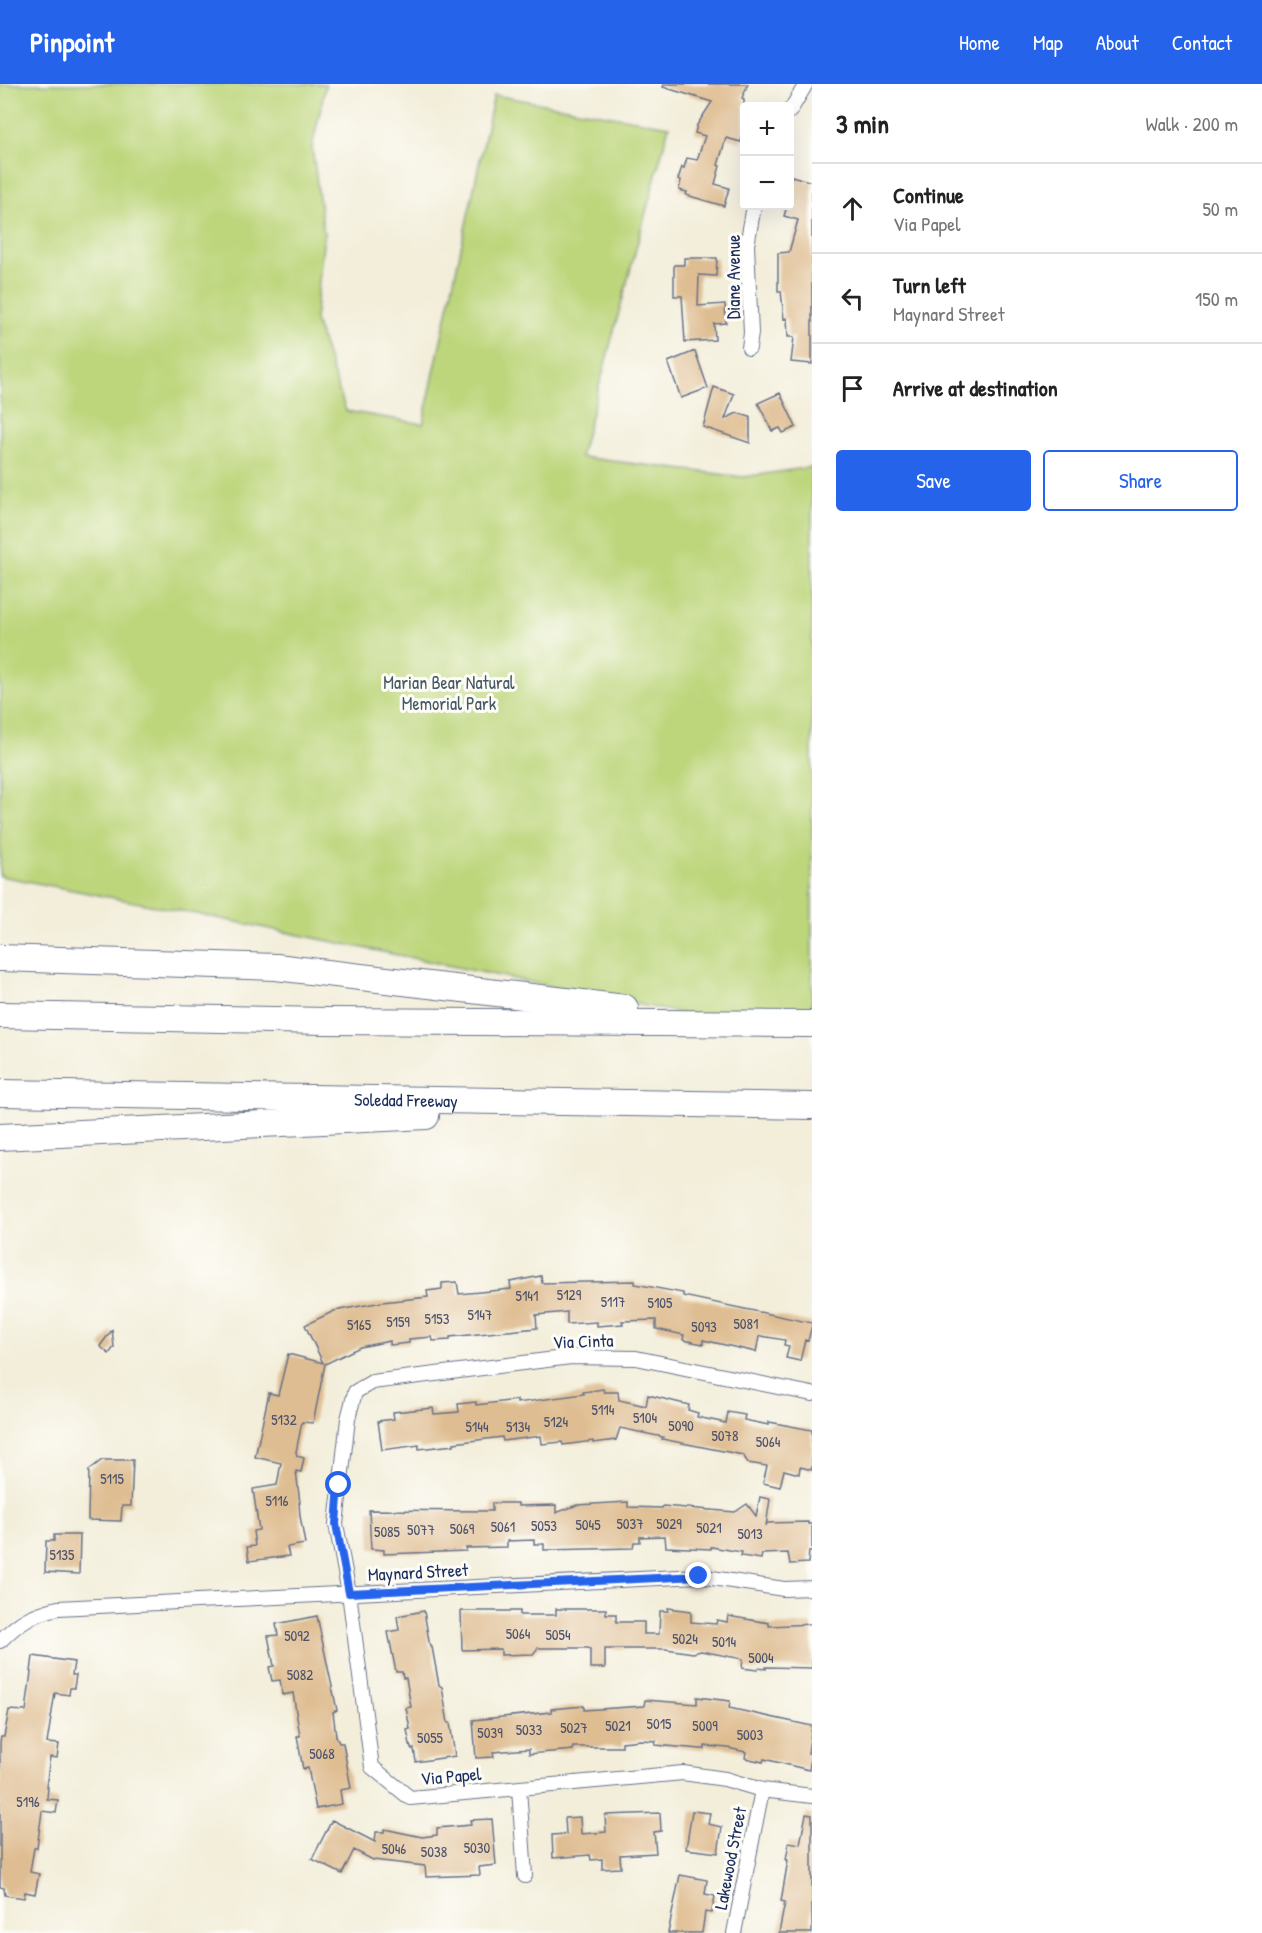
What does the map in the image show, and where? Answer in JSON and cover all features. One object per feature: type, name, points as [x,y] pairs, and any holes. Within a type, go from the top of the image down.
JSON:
[{"type":"highway","points":[[0,956],[276,967],[754,1023]]},
{"type":"highway","points":[[0,1015],[339,1021],[812,1024]]},
{"type":"highway","name":"Soledad Freeway","points":[[0,1093],[812,1106]]},
{"type":"highway","points":[[0,1137],[412,1116],[711,1105]]},
{"type":"street","points":[[794,103],[805,84]]},
{"type":"street","name":"Diane Avenue","points":[[749,348],[751,333],[747,245],[753,210]]},
{"type":"street","name":"Via Cinta","points":[[355,1392],[372,1382],[571,1357],[636,1358],[812,1394]]},
{"type":"street","name":"Via Papel","points":[[355,1392],[348,1419],[336,1524],[349,1593],[372,1767],[410,1797],[683,1773],[725,1779],[762,1790],[812,1796]]},
{"type":"street","name":"Maynard Street","points":[[0,1641],[17,1624],[38,1613],[58,1608],[699,1576],[784,1589],[812,1588]]},
{"type":"street","points":[[519,1788],[525,1876]]},
{"type":"street","name":"Lakewood Street","points":[[734,1933],[762,1790]]},
{"type":"green space","name":"Marian Bear Natural Memorial Park","points":[[0,84],[326,84],[312,147],[324,234],[315,320],[346,411],[423,424],[494,95],[669,126],[580,457],[743,477],[812,467],[812,1029],[749,1027],[0,876]]},
{"type":"building","points":[[664,84],[748,84],[742,98],[744,102],[740,102],[740,142],[726,138],[718,165],[720,166],[715,184],[729,188],[724,206],[686,195],[687,192],[679,190],[681,180],[678,179],[687,158],[697,160],[705,136],[695,133],[697,125],[712,102],[663,87]]},
{"type":"building","points":[[794,177],[812,182],[812,364],[791,362],[794,337],[788,337],[787,318],[784,319],[781,291],[778,291],[778,253],[789,252],[798,220],[784,216],[786,210],[794,210]]},
{"type":"building","points":[[684,258],[717,258],[716,276],[699,275],[698,306],[725,304],[726,323],[714,324],[715,340],[685,342],[682,296],[674,296],[674,265],[684,265]]},
{"type":"building","points":[[695,351],[708,388],[681,398],[668,362]]},
{"type":"building","points":[[714,387],[734,394],[725,419],[737,413],[750,417],[750,443],[703,427]]},
{"type":"building","points":[[780,393],[796,427],[783,433],[780,428],[772,431],[758,403]]},
{"type":"building","points":[[541,1276],[542,1283],[635,1281],[635,1284],[683,1293],[683,1296],[812,1323],[812,1325],[808,1341],[805,1340],[800,1361],[786,1358],[789,1346],[784,1345],[785,1340],[761,1336],[756,1352],[703,1340],[703,1344],[683,1340],[684,1335],[656,1329],[656,1320],[622,1321],[623,1324],[597,1326],[597,1322],[567,1324],[567,1312],[536,1315],[537,1328],[450,1337],[450,1340],[433,1341],[432,1337],[409,1339],[409,1343],[390,1345],[390,1341],[360,1347],[325,1364],[313,1423],[302,1422],[296,1452],[297,1456],[304,1458],[301,1472],[296,1471],[305,1544],[287,1547],[289,1556],[249,1561],[247,1547],[255,1546],[253,1531],[259,1530],[253,1489],[277,1485],[281,1463],[255,1457],[269,1393],[278,1395],[288,1354],[323,1363],[305,1325],[334,1311],[382,1302],[428,1297],[427,1291],[442,1289],[442,1283],[457,1282],[459,1294],[511,1289],[510,1282]]},
{"type":"building","points":[[112,1330],[114,1347],[109,1354],[100,1346]]},
{"type":"building","points":[[603,1389],[604,1392],[618,1392],[619,1400],[646,1406],[648,1395],[689,1405],[688,1410],[698,1413],[697,1417],[726,1423],[728,1412],[745,1415],[744,1420],[812,1430],[812,1470],[800,1467],[799,1474],[784,1470],[780,1487],[763,1483],[767,1466],[748,1463],[743,1455],[620,1428],[616,1440],[593,1443],[593,1441],[563,1445],[562,1442],[542,1444],[541,1436],[503,1441],[502,1437],[419,1449],[419,1445],[382,1450],[378,1421],[394,1419],[393,1412],[433,1408],[434,1414],[459,1412],[458,1404],[476,1402],[476,1405],[517,1400],[517,1403],[584,1394],[583,1392]]},
{"type":"building","points":[[102,1460],[133,1460],[131,1506],[122,1506],[121,1521],[88,1520],[89,1470]]},
{"type":"building","points":[[760,1497],[770,1499],[766,1526],[767,1523],[808,1522],[812,1524],[812,1551],[809,1551],[808,1563],[790,1564],[788,1553],[762,1554],[761,1559],[741,1556],[742,1552],[711,1547],[711,1549],[666,1547],[665,1536],[640,1537],[640,1542],[634,1542],[633,1548],[544,1550],[544,1544],[534,1544],[534,1540],[507,1541],[507,1547],[466,1548],[466,1551],[384,1554],[384,1550],[371,1549],[369,1510],[492,1511],[492,1503],[518,1503],[518,1506],[556,1505],[556,1513],[577,1505],[628,1502],[628,1507],[662,1508],[663,1506],[735,1512],[747,1504],[756,1516]]},
{"type":"building","points":[[54,1535],[80,1535],[79,1574],[45,1572],[46,1541],[54,1541]]},
{"type":"building","points":[[668,1608],[691,1611],[691,1622],[716,1624],[717,1620],[727,1622],[728,1616],[769,1623],[769,1626],[812,1624],[812,1668],[766,1667],[766,1669],[758,1668],[757,1670],[742,1668],[743,1659],[701,1651],[693,1653],[666,1649],[605,1649],[605,1668],[590,1668],[590,1649],[588,1648],[538,1648],[533,1654],[501,1655],[501,1649],[462,1650],[461,1611],[520,1611],[520,1615],[556,1615],[556,1609],[606,1609],[606,1614],[616,1614],[616,1622],[644,1622],[644,1634],[659,1634],[660,1611],[668,1611]]},
{"type":"building","points":[[424,1611],[430,1647],[432,1647],[439,1685],[442,1687],[448,1723],[450,1723],[455,1756],[416,1762],[407,1730],[410,1729],[406,1708],[411,1707],[406,1678],[403,1678],[402,1672],[396,1672],[388,1632],[399,1630],[397,1616]]},
{"type":"building","points":[[317,1616],[337,1710],[333,1712],[336,1736],[339,1743],[343,1743],[351,1788],[340,1790],[342,1804],[316,1809],[308,1768],[303,1769],[293,1693],[283,1695],[280,1680],[272,1681],[269,1667],[274,1666],[268,1636],[278,1635],[276,1624]]},
{"type":"building","points":[[33,1656],[74,1662],[72,1675],[76,1675],[74,1688],[70,1688],[69,1695],[55,1693],[47,1743],[59,1744],[57,1758],[50,1757],[46,1787],[48,1787],[47,1799],[58,1800],[56,1813],[42,1811],[37,1848],[34,1848],[30,1872],[39,1874],[35,1894],[25,1892],[24,1898],[5,1895],[4,1888],[0,1887],[0,1743],[1,1737],[4,1737],[9,1710],[26,1711]]},
{"type":"building","points":[[697,1697],[730,1701],[729,1708],[812,1726],[808,1753],[812,1753],[809,1770],[764,1759],[763,1762],[745,1758],[746,1752],[728,1748],[705,1746],[705,1749],[701,1749],[655,1745],[656,1741],[641,1740],[622,1742],[622,1747],[573,1747],[573,1750],[529,1754],[529,1749],[493,1752],[494,1757],[476,1758],[473,1720],[551,1712],[551,1709],[584,1706],[584,1710],[644,1706],[645,1700],[697,1704]]},
{"type":"building","points":[[692,1811],[710,1813],[708,1824],[722,1827],[718,1853],[686,1849]]},
{"type":"building","points":[[660,1813],[661,1831],[654,1832],[656,1853],[620,1855],[621,1868],[602,1869],[602,1859],[591,1860],[590,1855],[553,1858],[552,1835],[566,1834],[565,1818],[580,1817],[581,1834],[606,1832],[605,1815]]},
{"type":"building","points":[[806,1814],[812,1815],[812,1933],[779,1933],[785,1902],[781,1901],[789,1842],[800,1844]]},
{"type":"building","points":[[492,1819],[496,1865],[479,1867],[480,1875],[426,1877],[425,1866],[373,1860],[354,1850],[342,1874],[312,1859],[332,1820],[375,1842],[376,1832],[384,1832],[384,1829],[422,1837],[437,1835],[437,1828],[471,1825],[470,1820]]},
{"type":"building","points":[[680,1875],[707,1880],[705,1894],[715,1896],[712,1913],[705,1912],[702,1933],[668,1933]]},
{"type":"route","points":[[339,1485],[336,1524],[349,1593],[699,1576]]}]
